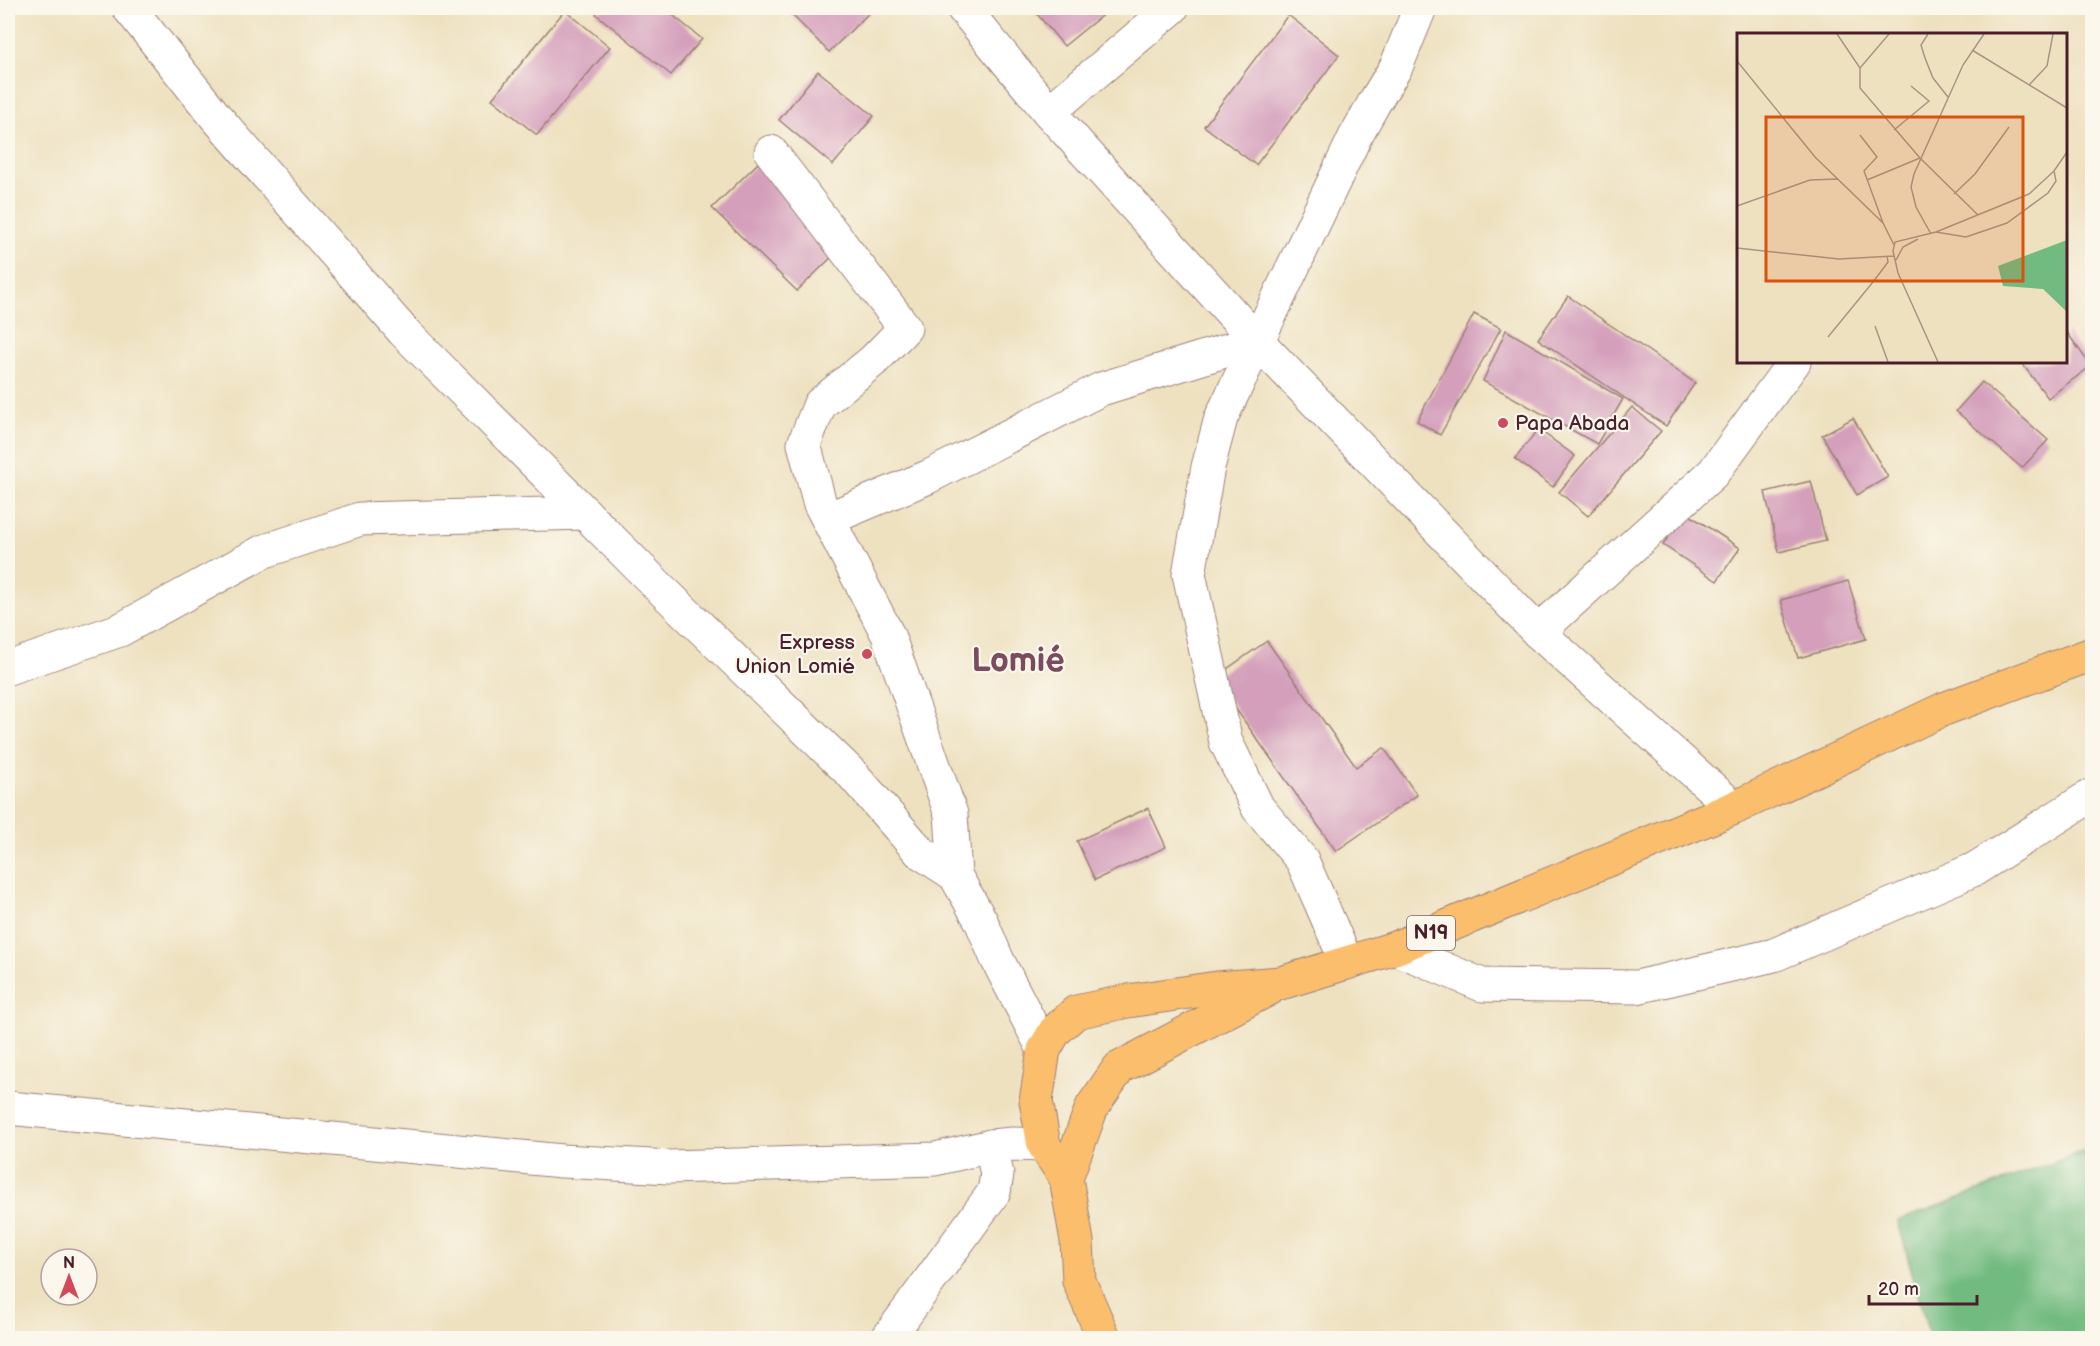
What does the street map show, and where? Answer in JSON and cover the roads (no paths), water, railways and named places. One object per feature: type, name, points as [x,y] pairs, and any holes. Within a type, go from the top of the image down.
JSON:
[{"type":"highway","name":"N19","points":[[1104,1338],[1078,1281],[1077,1241],[1066,1178],[1044,1146],[1036,1101],[1044,1050],[1054,1031],[1076,1012],[1128,1001],[1217,988],[1281,983],[1395,948],[1734,808],[1944,709],[2092,654]]},
{"type":"highway","points":[[1066,1178],[1092,1107],[1119,1068],[1281,983]]},
{"type":"street","points":[[129,8],[216,117],[403,332],[853,775],[920,852],[955,875]]},
{"type":"street","points":[[963,8],[1048,112],[1257,341],[1538,632],[1734,808]]},
{"type":"street","points":[[1048,112],[1172,8]]},
{"type":"street","points":[[1347,963],[1302,860],[1258,808],[1226,742],[1189,574],[1208,467],[1221,418],[1355,137],[1396,67],[1420,8]]},
{"type":"street","points":[[771,152],[905,328],[874,360],[820,404],[804,444],[820,504],[888,635],[951,814],[955,875],[981,921],[997,959],[1044,1050]]},
{"type":"street","points":[[828,519],[928,477],[1101,389],[1257,341]]},
{"type":"street","points":[[1538,632],[1713,473],[1793,363]]},
{"type":"street","points":[[8,668],[120,630],[262,552],[360,519],[585,513]]},
{"type":"street","points":[[1395,948],[1482,985],[1637,987],[1774,955],[1975,869],[2092,795]]},
{"type":"street","points":[[8,1108],[551,1160],[669,1167],[935,1159],[991,1146],[1013,1144],[1044,1146]]},
{"type":"street","points":[[888,1338],[994,1191],[997,1174],[991,1146]]},
{"type":"place","name":"Papa Abada","points":[[1503,423]]},
{"type":"place","name":"Express Union Lomié","points":[[867,654]]},
{"type":"district","name":"Lomié","points":[[1018,661]]}]
